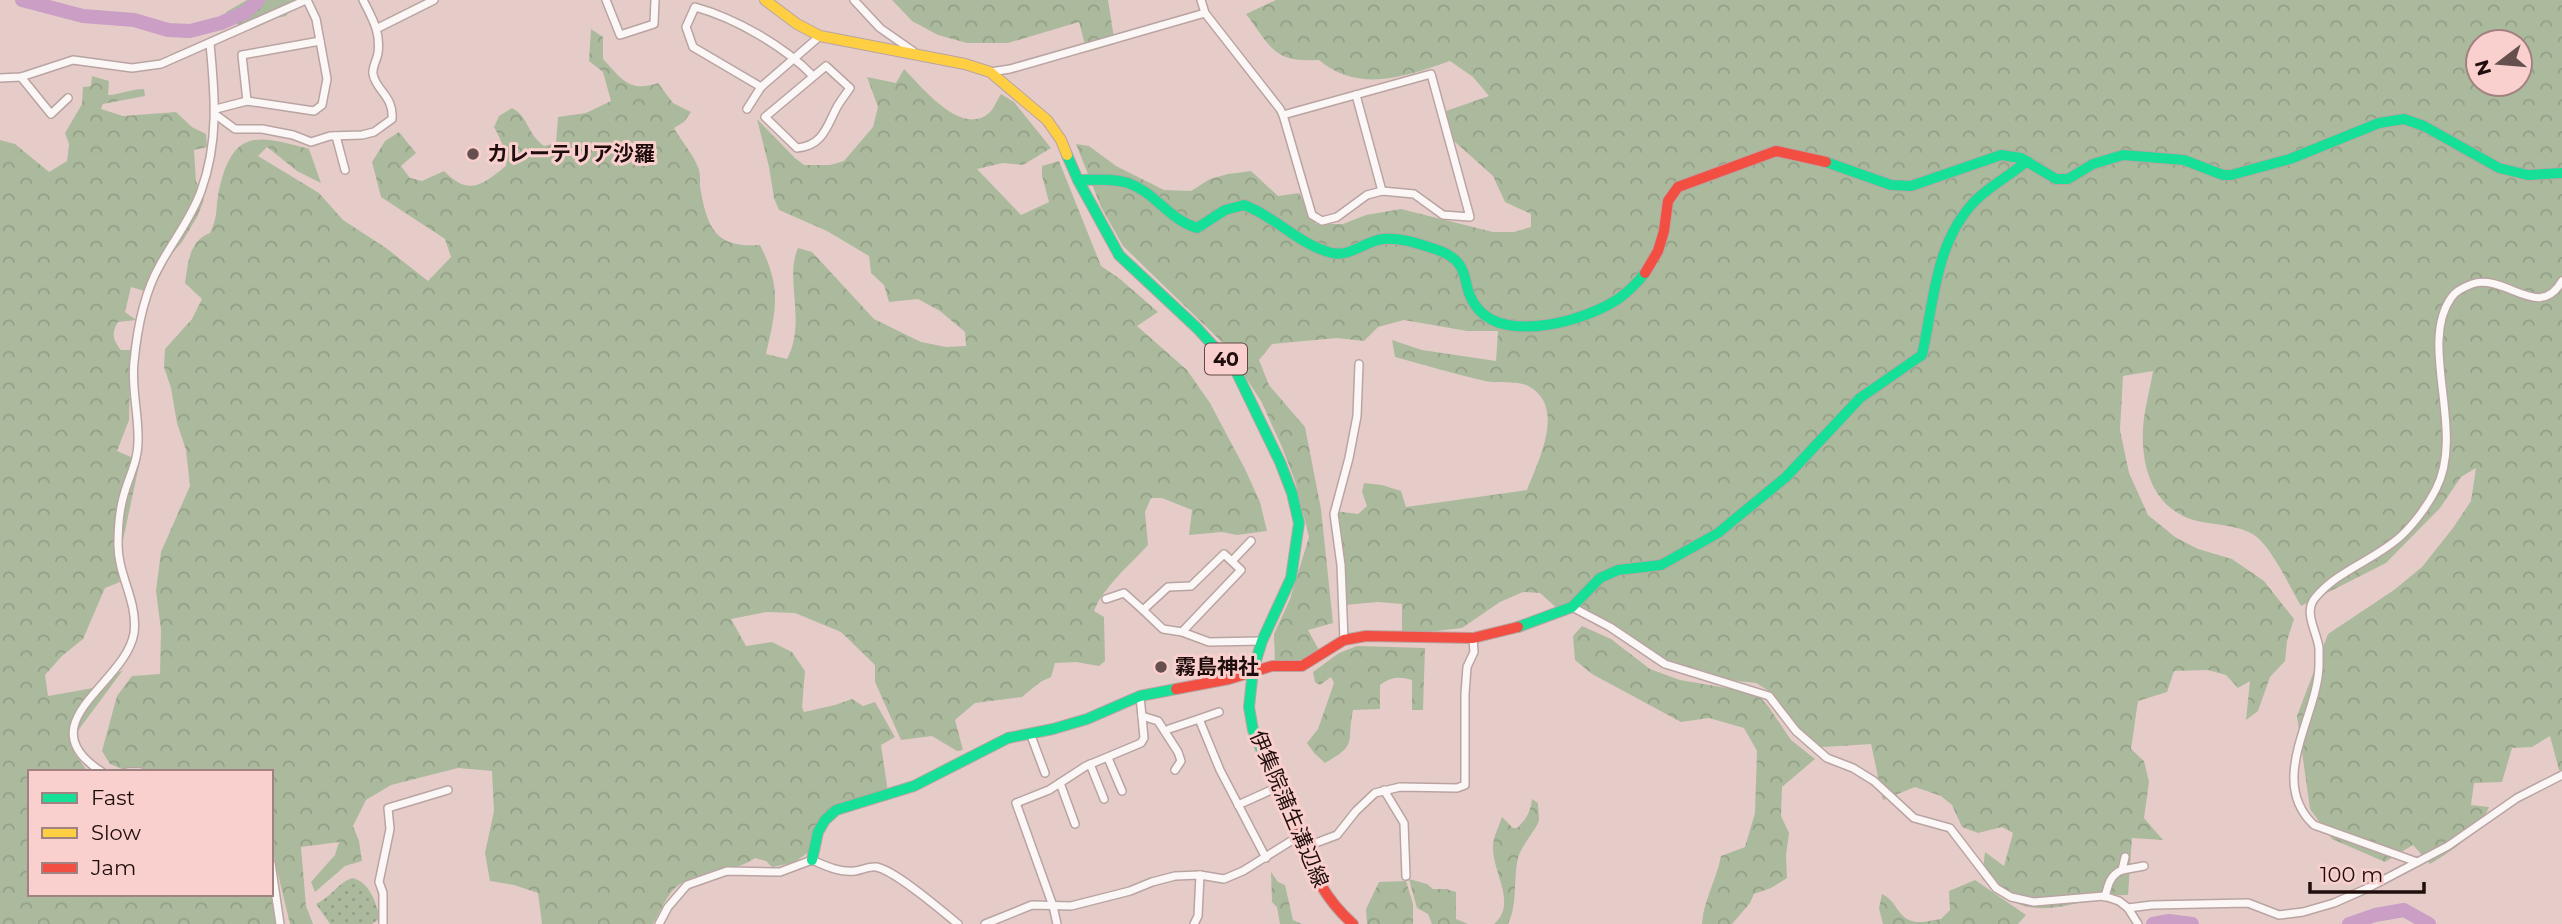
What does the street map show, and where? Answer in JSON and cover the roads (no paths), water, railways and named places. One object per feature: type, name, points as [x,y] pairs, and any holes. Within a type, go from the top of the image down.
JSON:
[{"type":"street","points":[[0,78],[21,77],[73,61],[111,67],[161,64],[307,0],[316,19],[327,79],[322,105],[314,111],[247,101],[216,112]]},
{"type":"street","points":[[216,112],[235,129],[293,135],[311,142],[374,132],[392,119],[393,108],[374,78],[378,28],[363,0]]},
{"type":"street","points":[[378,28],[434,0]]},
{"type":"street","points":[[606,0],[620,35],[654,24],[655,0]]},
{"type":"street","name":"伊集院蒲生溝辺線","points":[[765,0],[797,24],[820,36],[965,64],[990,72],[1025,98],[1061,140],[1078,180],[1119,255],[1197,328],[1236,372],[1257,411],[1292,493],[1299,523],[1291,578],[1262,640],[1253,670],[1249,708],[1253,730],[1321,889],[1335,908],[1353,924]]},
{"type":"street","points":[[854,0],[880,27],[919,56]]},
{"type":"street","points":[[1201,0],[1205,13],[1280,109],[1312,215],[1322,221],[1337,216],[1367,195],[1382,191],[1414,194],[1443,215],[1470,217],[1431,74],[1283,115]]},
{"type":"street","points":[[761,87],[693,47],[686,27],[695,7],[717,12],[796,58],[813,76]]},
{"type":"street","points":[[990,72],[1010,69],[1205,13]]},
{"type":"street","points":[[747,108],[761,87],[820,36]]},
{"type":"street","points":[[247,101],[242,55],[320,41]]},
{"type":"street","points":[[99,770],[88,763],[75,743],[72,732],[78,713],[108,678],[133,635],[133,603],[120,565],[118,547],[120,513],[136,464],[138,441],[133,365],[148,295],[158,269],[200,194],[210,160],[216,112],[210,44]]},
{"type":"street","points":[[826,66],[850,88],[838,105],[825,135],[807,148],[797,148],[765,117],[813,76],[826,66]]},
{"type":"street","points":[[21,77],[51,114],[68,98]]},
{"type":"street","points":[[1356,95],[1382,191]]},
{"type":"street","points":[[1078,180],[1133,184],[1171,217],[1197,228],[1225,210],[1241,205],[1250,207],[1285,229],[1334,253],[1353,250],[1384,238],[1433,248],[1451,256],[1463,269],[1474,300],[1485,316],[1502,324],[1533,326],[1549,325],[1589,313],[1620,298],[1640,282],[1652,265],[1664,232],[1670,194],[1678,187],[1766,153],[1791,152],[1891,185],[1911,186],[2001,155],[2027,161],[2056,179],[2068,179],[2093,164],[2123,155],[2184,160],[2223,175],[2231,175],[2299,156],[2338,138],[2397,119],[2421,125],[2480,161],[2503,170],[2524,175],[2548,176],[2562,173]]},
{"type":"street","points":[[336,136],[345,170]]},
{"type":"street","points":[[812,860],[816,833],[826,817],[836,810],[914,786],[998,743],[1087,719],[1140,696],[1229,679],[1272,666],[1302,666],[1345,640],[1366,636],[1473,638],[1507,631],[1572,607],[1600,578],[1619,570],[1661,565],[1680,556],[1718,533],[1786,477],[1860,398],[1922,355],[1939,267],[1957,222],[1975,201],[2027,161]]},
{"type":"street","points":[[2417,862],[2314,825],[2302,811],[2297,798],[2295,769],[2299,743],[2319,671],[2319,647],[2310,609],[2313,600],[2327,587],[2401,537],[2435,491],[2447,457],[2448,436],[2439,337],[2443,312],[2452,296],[2464,287],[2481,281],[2493,282],[2535,298],[2554,292],[2562,281]]},
{"type":"street","points":[[1345,640],[1342,576],[1334,514],[1357,416],[1359,364]]},
{"type":"street","points":[[1232,562],[1251,541]]},
{"type":"street","points":[[1143,610],[1168,587],[1191,586],[1224,554],[1241,570],[1182,632]]},
{"type":"street","points":[[1106,599],[1124,593],[1163,629],[1182,632],[1209,642],[1262,640]]},
{"type":"street","points":[[1572,607],[1610,627],[1665,664],[1769,696],[1796,731],[1827,758],[1853,768],[1874,781],[1914,818],[1950,828],[1996,888],[2011,897],[2034,902],[2105,897],[2119,901],[2137,921]]},
{"type":"street","points":[[1305,847],[1337,835],[1375,793],[1400,787],[1457,788],[1465,785],[1467,781],[1463,743],[1466,680],[1467,667],[1474,652],[1473,638]]},
{"type":"street","points":[[1057,924],[1016,803],[1049,790],[1090,764],[1141,743],[1144,738],[1140,696]]},
{"type":"street","points":[[1169,729],[1219,712]]},
{"type":"street","points":[[1142,716],[1158,721],[1178,752],[1181,761],[1175,770]]},
{"type":"street","points":[[1199,719],[1220,770],[1266,858]]},
{"type":"street","points":[[1030,733],[1045,773]]},
{"type":"street","points":[[1108,758],[1122,791]]},
{"type":"street","points":[[1090,764],[1104,799]]},
{"type":"street","points":[[2128,908],[2248,903],[2279,915],[2303,912],[2334,903],[2448,846],[2517,798],[2562,775]]},
{"type":"street","points":[[1060,783],[1075,824]]},
{"type":"street","points":[[1238,805],[1278,787]]},
{"type":"street","points":[[383,924],[383,893],[379,881],[390,829],[388,808],[448,790]]},
{"type":"street","points":[[1384,790],[1404,823],[1406,876]]},
{"type":"street","points":[[985,924],[1032,905],[1071,906],[1175,876],[1199,875],[1224,879],[1243,872],[1299,836]]},
{"type":"street","points":[[2122,870],[2125,857]]},
{"type":"street","points":[[659,924],[668,907],[687,885],[727,871],[780,872],[812,860],[841,871],[854,872],[875,867],[884,870],[930,900],[958,924]]},
{"type":"street","points":[[2105,897],[2114,873],[2144,866]]},
{"type":"street","points":[[1194,924],[1198,916],[1199,875]]},
{"type":"street","points":[[273,877],[280,924]]},
{"type":"waterway","points":[[22,0],[83,16],[134,20],[168,30],[190,31],[221,23],[246,12],[258,0]]},
{"type":"waterway","points":[[2349,924],[2375,915],[2404,910],[2429,924]]},
{"type":"waterway","points":[[2153,924],[2169,921],[2192,924]]},
{"type":"place","name":"カレーテリア沙羅","points":[[473,154]]},
{"type":"place","name":"霧島神社","points":[[1161,667]]}]
